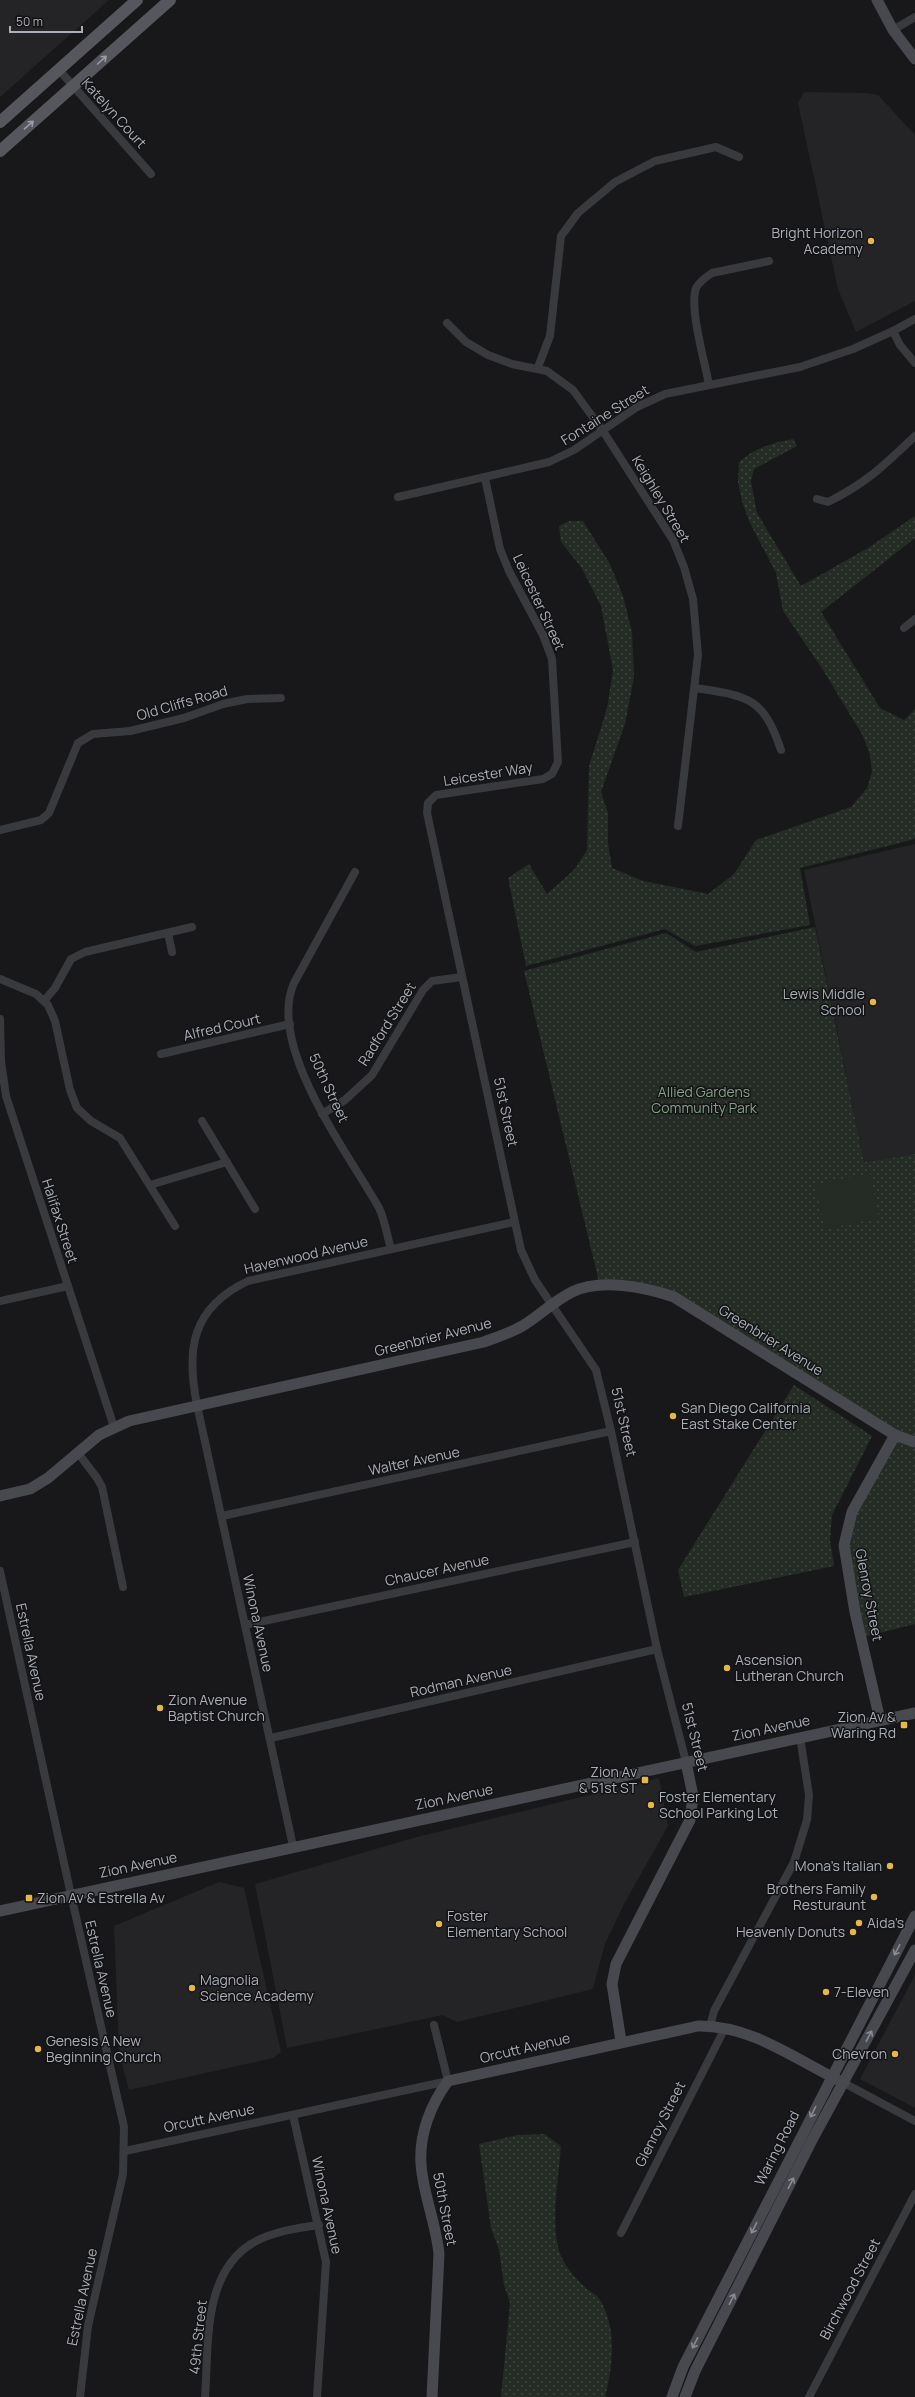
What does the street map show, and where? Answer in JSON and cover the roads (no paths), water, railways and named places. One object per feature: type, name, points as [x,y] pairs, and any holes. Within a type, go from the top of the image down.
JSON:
[{"type":"main road","points":[[0,122],[137,0]]},
{"type":"main road","points":[[0,151],[170,0]]},
{"type":"street","points":[[877,0],[893,30],[915,59]]},
{"type":"street","points":[[893,30],[915,17]]},
{"type":"street","name":"Katelyn Court","points":[[59,70],[151,174]]},
{"type":"street","points":[[538,367],[550,336],[561,236],[578,213],[602,191],[635,170],[655,161],[716,147],[739,157]]},
{"type":"street","points":[[709,385],[695,315],[696,288],[712,273],[770,261]]},
{"type":"street","name":"Fontaine Street","points":[[398,497],[485,478],[558,458],[603,431],[637,407],[665,394],[800,367],[853,349],[893,331],[915,319]]},
{"type":"street","name":"Keighley Street","points":[[447,323],[466,342],[488,355],[512,364],[538,367],[547,371],[573,390],[603,431],[674,540],[684,567],[692,599],[697,636],[695,688],[678,826]]},
{"type":"street","points":[[893,331],[900,345],[915,364]]},
{"type":"street","points":[[817,499],[828,502],[856,489],[888,462],[915,436]]},
{"type":"street","name":"Leicester Street","points":[[485,478],[500,549],[509,571],[543,635],[552,659],[558,762]]},
{"type":"street","points":[[904,628],[915,619]]},
{"type":"street","points":[[695,688],[736,694],[754,704],[771,722],[781,750]]},
{"type":"street","name":"Old Cliffs Road","points":[[0,830],[41,820],[49,813],[78,743],[87,736],[92,734],[130,731],[184,718],[223,704],[247,699],[281,698]]},
{"type":"street","name":"Leicester Way","points":[[427,813],[428,803],[436,795],[543,779],[552,774],[558,762]]},
{"type":"street","name":"51st Street","points":[[427,813],[521,1250],[535,1280],[596,1370],[611,1432],[657,1649],[686,1762],[693,1796],[690,1820],[616,1964],[612,1984],[621,2041]]},
{"type":"street","name":"50th Street","points":[[355,872],[288,995],[290,1024],[299,1065],[322,1114],[380,1209],[391,1249]]},
{"type":"street","points":[[44,1001],[55,988],[71,959],[85,952],[192,927]]},
{"type":"street","points":[[168,932],[172,952]]},
{"type":"street","name":"Radford Street","points":[[322,1114],[345,1100],[372,1074],[422,990],[432,981],[462,977]]},
{"type":"street","points":[[0,979],[36,994],[48,1005],[56,1021],[70,1090],[77,1108],[92,1121],[120,1138],[175,1226]]},
{"type":"street","name":"Halifax Street","points":[[0,1019],[1,1061],[6,1096],[114,1427]]},
{"type":"street","name":"Alfred Court","points":[[161,1054],[290,1024]]},
{"type":"street","points":[[202,1121],[255,1209]]},
{"type":"street","points":[[150,1185],[227,1162]]},
{"type":"street","name":"Havenwood Avenue","points":[[197,1405],[191,1367],[195,1337],[205,1317],[228,1292],[248,1281],[514,1222]]},
{"type":"street","name":"Greenbrier Avenue","points":[[0,1496],[30,1489],[48,1478],[99,1435],[129,1421],[484,1342],[525,1324],[552,1303],[573,1291],[589,1286],[612,1285],[649,1288],[674,1297],[895,1435]]},
{"type":"street","points":[[0,1301],[68,1286]]},
{"type":"street","name":"Winona Avenue","points":[[197,1405],[271,1738],[293,1846]]},
{"type":"street","name":"Walter Avenue","points":[[222,1516],[611,1432]]},
{"type":"street","points":[[895,1435],[915,1442]]},
{"type":"street","name":"Glenroy Street","points":[[880,1720],[855,1612],[844,1545],[852,1512],[895,1435]]},
{"type":"street","points":[[78,1453],[98,1478],[102,1487],[123,1587]]},
{"type":"street","name":"Chaucer Avenue","points":[[245,1625],[635,1542]]},
{"type":"street","name":"Estrella Avenue","points":[[0,1571],[71,1895],[124,2127],[125,2151],[123,2174],[88,2326],[80,2397]]},
{"type":"street","name":"Rodman Avenue","points":[[271,1738],[657,1649]]},
{"type":"street","name":"Zion Avenue","points":[[0,1911],[293,1846],[915,1713]]},
{"type":"street","points":[[710,2026],[714,2011],[794,1862],[808,1820],[809,1795],[800,1737]]},
{"type":"street","name":"Waring Road","points":[[672,2397],[683,2367],[830,2077],[915,1916]]},
{"type":"street","name":"Waring Road","points":[[685,2397],[702,2357],[808,2149],[915,1950]]},
{"type":"street","points":[[434,2025],[448,2081]]},
{"type":"street","name":"Orcutt Avenue","points":[[125,2151],[448,2081],[621,2041],[698,2026],[725,2028],[766,2042],[915,2121]]},
{"type":"street","name":"Glenroy Street","points":[[621,2233],[725,2028]]},
{"type":"street","name":"50th Street","points":[[432,2397],[439,2254],[421,2165],[421,2151],[429,2112],[448,2081]]},
{"type":"street","name":"Winona Avenue","points":[[293,2115],[326,2262],[317,2397]]},
{"type":"street","name":"Birchwood Street","points":[[809,2397],[915,2194]]},
{"type":"street","name":"49th Street","points":[[205,2397],[212,2303],[226,2267],[251,2244],[266,2238],[318,2225]]},
{"type":"place","name":"Bright Horizon Academy","points":[[871,241]]},
{"type":"place","name":"Lewis Middle School","points":[[873,1002]]},
{"type":"place","name":"San Diego California East Stake Center","points":[[673,1416]]},
{"type":"place","name":"Ascension Lutheran Church","points":[[727,1668]]},
{"type":"place","name":"Zion Avenue Baptist Church","points":[[160,1708]]},
{"type":"place","name":"Zion Av & Waring Rd","points":[[904,1725]]},
{"type":"place","name":"Zion Av & 51st ST","points":[[645,1780]]},
{"type":"place","name":"Foster Elementary School Parking Lot","points":[[651,1805]]},
{"type":"place","name":"Mona's Italian","points":[[890,1866]]},
{"type":"place","name":"Brothers Family Resturaunt","points":[[874,1897]]},
{"type":"place","name":"Zion Av & Estrella Av","points":[[29,1898]]},
{"type":"place","name":"Aida's","points":[[859,1923]]},
{"type":"place","name":"Foster Elementary School","points":[[439,1924]]},
{"type":"place","name":"Heavenly Donuts","points":[[853,1932]]},
{"type":"place","name":"Magnolia Science Academy","points":[[192,1988]]},
{"type":"place","name":"7-Eleven","points":[[826,1992]]},
{"type":"place","name":"Genesis A New Beginning Church","points":[[38,2049]]},
{"type":"place","name":"Chevron","points":[[895,2054]]},
{"type":"park label","name":"Allied Gardens Community Park","points":[[704,1100]]}]
